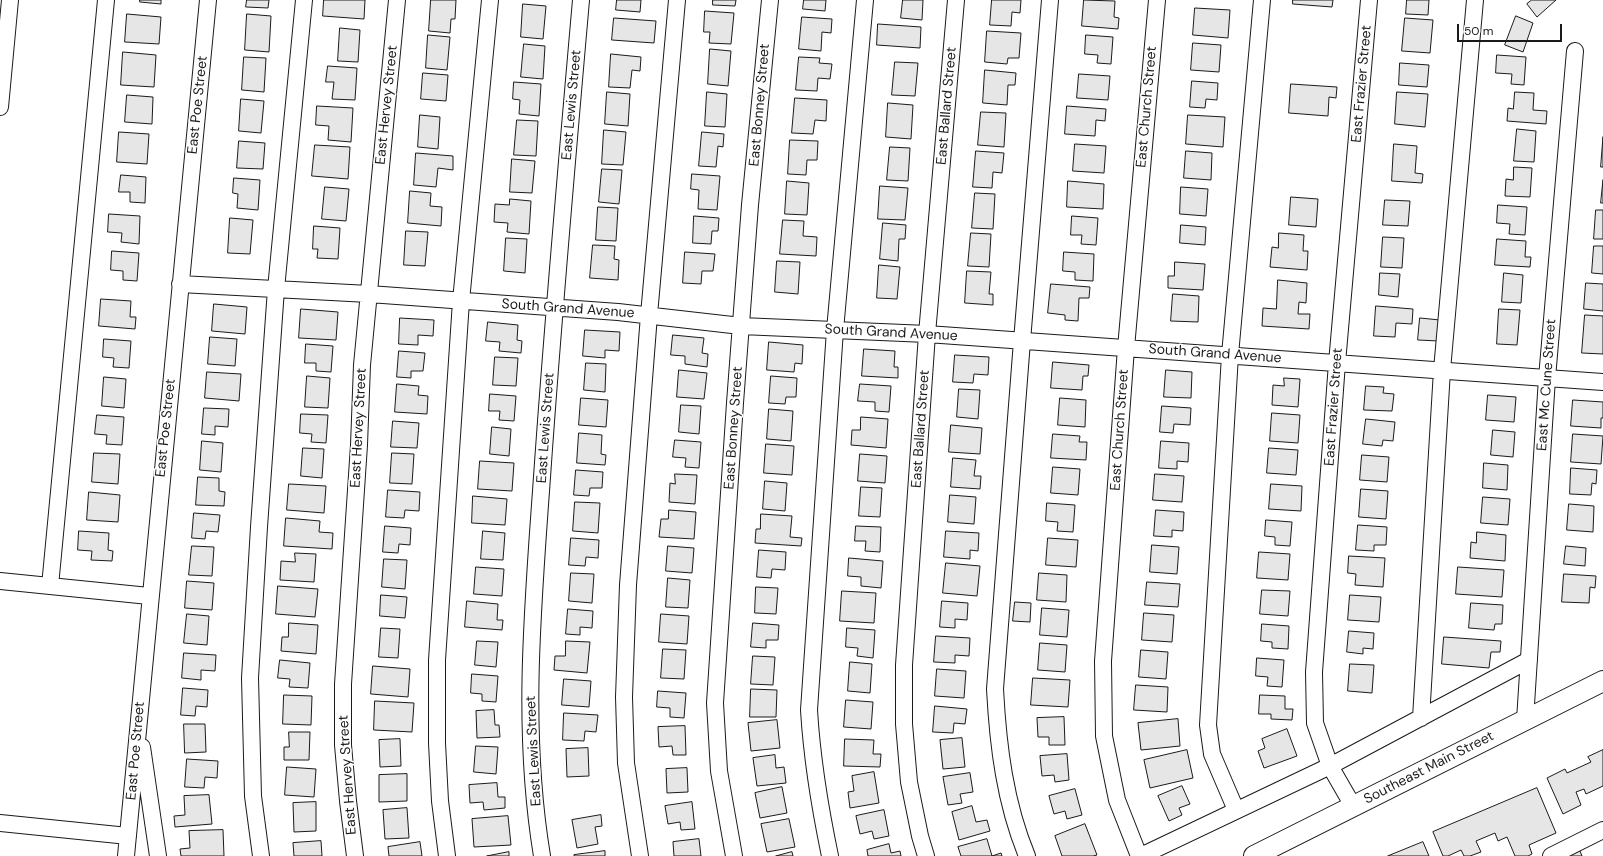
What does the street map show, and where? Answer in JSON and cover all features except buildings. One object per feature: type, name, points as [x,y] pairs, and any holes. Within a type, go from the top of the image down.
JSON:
[{"type":"main road","name":"Southeast Main Street","points":[[1254,856],[1276,851],[1353,806],[1603,681]]},
{"type":"street","points":[[0,107],[10,0]]},
{"type":"street","points":[[50,586],[106,0]]},
{"type":"street","name":"East Poe Street","points":[[126,856],[208,0]]},
{"type":"street","points":[[261,856],[253,796],[250,678],[276,289],[304,0]]},
{"type":"street","name":"East Hervey Street","points":[[355,856],[343,745],[343,684],[359,445],[362,365],[397,0]]},
{"type":"street","points":[[446,856],[440,801],[437,743],[437,660],[461,301],[490,0]]},
{"type":"street","name":"East Lewis Street","points":[[542,856],[532,774],[530,734],[531,654],[554,308],[582,0]]},
{"type":"street","points":[[640,856],[626,763],[624,697],[628,585],[649,316],[677,0]]},
{"type":"street","name":"East Bonney Street","points":[[734,856],[719,771],[716,703],[750,205],[770,0]]},
{"type":"street","points":[[830,856],[817,792],[811,746],[809,710],[835,330],[865,0]]},
{"type":"street","name":"East Ballard Street","points":[[926,856],[920,836],[909,782],[904,724],[904,665],[927,334],[956,0]]},
{"type":"street","points":[[1027,856],[1020,840],[1004,781],[998,734],[995,689],[1050,0]]},
{"type":"street","name":"East Church Street","points":[[1140,856],[1117,800],[1104,736],[1103,661],[1126,348],[1157,0]]},
{"type":"street","points":[[1236,810],[1212,754],[1208,725],[1230,355],[1262,0]]},
{"type":"street","name":"East Frazier Street","points":[[1353,806],[1330,766],[1315,723],[1314,672],[1337,363],[1369,0]]},
{"type":"street","points":[[1421,718],[1442,370],[1475,0]]},
{"type":"street","name":"East Mc Cune Street","points":[[1525,720],[1547,378],[1575,50]]},
{"type":"street","name":"South Grand Avenue","points":[[180,284],[368,294],[649,316],[741,326],[927,334],[1022,340],[1603,382]]},
{"type":"street","points":[[0,581],[150,596]]},
{"type":"street","points":[[1140,856],[1330,766],[1529,660]]},
{"type":"street","points":[[138,722],[158,856]]},
{"type":"street","points":[[0,823],[128,836]]},
{"type":"street","points":[[1551,856],[1603,830]]}]
